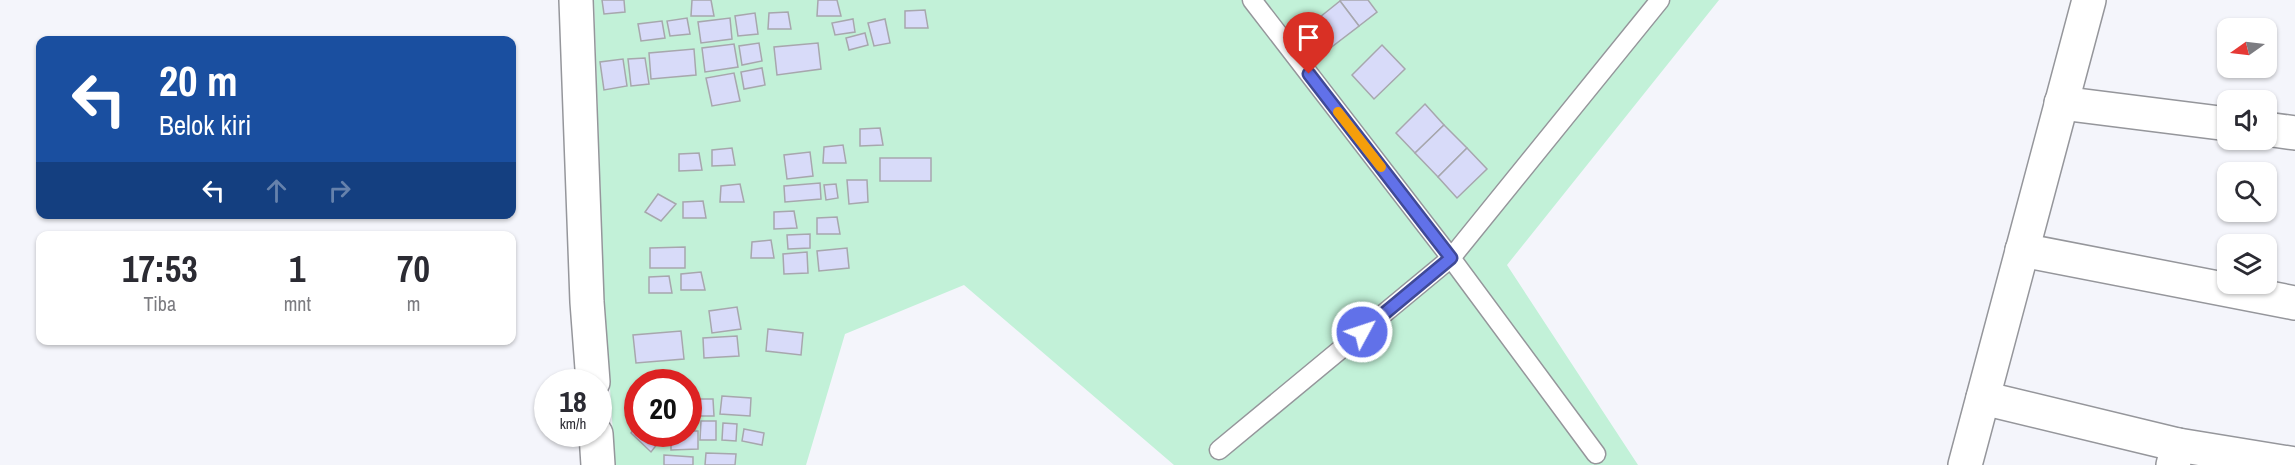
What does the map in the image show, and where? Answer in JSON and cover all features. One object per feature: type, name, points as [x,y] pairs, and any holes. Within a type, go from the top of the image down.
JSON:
[{"type":"street","points":[[576,0],[587,302],[592,369]]},
{"type":"street","points":[[1965,465],[2089,0]]},
{"type":"street","points":[[2061,103],[2217,123]]},
{"type":"street","points":[[2277,131],[2295,133]]},
{"type":"street","points":[[2022,250],[2295,303]]},
{"type":"street","points":[[1983,398],[2175,455],[2295,464]]},
{"type":"street","points":[[597,447],[598,465]]},
{"type":"lane","points":[[1252,0],[1451,258],[1596,454]]},
{"type":"lane","points":[[1219,450],[1451,258],[1660,0]]},
{"type":"green space","points":[[594,0],[1719,0],[1507,265],[1638,465],[1174,465],[964,285],[845,334],[806,465],[615,465],[612,369],[609,369],[604,295]]},
{"type":"building","points":[[602,0],[624,0],[625,12],[604,14]]},
{"type":"building","points":[[692,0],[711,0],[714,16],[691,16]]},
{"type":"building","points":[[818,0],[837,0],[841,16],[817,16]]},
{"type":"building","points":[[1341,0],[1368,0],[1377,12],[1359,26]]},
{"type":"building","points":[[1340,1],[1359,26],[1329,49],[1310,25]]},
{"type":"building","points":[[925,10],[928,28],[905,28],[905,11]]},
{"type":"building","points":[[788,12],[791,29],[768,29],[769,13]]},
{"type":"building","points":[[755,13],[758,34],[738,36],[735,16]]},
{"type":"building","points":[[687,18],[690,34],[670,36],[667,21]]},
{"type":"building","points":[[730,18],[732,39],[701,43],[698,22]]},
{"type":"building","points":[[853,19],[855,32],[835,35],[832,23]]},
{"type":"building","points":[[885,19],[890,43],[874,46],[868,23]]},
{"type":"building","points":[[662,21],[665,38],[641,41],[638,24]]},
{"type":"building","points":[[865,33],[868,45],[849,50],[846,38]]},
{"type":"building","points":[[759,43],[762,61],[742,65],[739,46]]},
{"type":"building","points":[[818,43],[821,69],[777,75],[774,47]]},
{"type":"building","points":[[734,44],[738,67],[705,72],[702,48]]},
{"type":"building","points":[[1382,45],[1405,69],[1374,99],[1352,75]]},
{"type":"building","points":[[694,49],[696,75],[651,79],[649,53]]},
{"type":"building","points":[[645,58],[649,84],[631,86],[628,59]]},
{"type":"building","points":[[623,59],[627,86],[604,90],[600,62]]},
{"type":"building","points":[[762,68],[765,85],[744,89],[741,72]]},
{"type":"building","points":[[734,73],[740,101],[712,106],[706,78]]},
{"type":"building","points":[[1425,104],[1444,125],[1415,153],[1396,133]]},
{"type":"building","points":[[1444,125],[1467,148],[1438,177],[1415,153]]},
{"type":"building","points":[[880,128],[883,145],[860,146],[860,129]]},
{"type":"building","points":[[843,145],[846,163],[823,163],[824,147]]},
{"type":"building","points":[[732,148],[735,165],[712,166],[712,150]]},
{"type":"building","points":[[1467,148],[1487,169],[1457,198],[1438,177]]},
{"type":"building","points":[[810,152],[813,176],[787,179],[784,155]]},
{"type":"building","points":[[699,153],[702,170],[679,171],[679,154]]},
{"type":"building","points":[[880,158],[931,158],[931,181],[880,181]]},
{"type":"building","points":[[847,180],[867,180],[868,202],[849,204]]},
{"type":"building","points":[[820,183],[821,199],[785,202],[784,186]]},
{"type":"building","points":[[740,184],[744,202],[720,202],[721,186]]},
{"type":"building","points":[[836,184],[838,198],[826,200],[824,185]]},
{"type":"building","points":[[658,194],[676,204],[661,221],[645,212]]},
{"type":"building","points":[[703,201],[706,218],[683,218],[683,202]]},
{"type":"building","points":[[794,211],[797,228],[774,229],[774,212]]},
{"type":"building","points":[[837,217],[840,234],[817,234],[817,218]]},
{"type":"building","points":[[810,234],[810,248],[788,249],[787,235]]},
{"type":"building","points":[[771,240],[774,258],[751,258],[752,242]]},
{"type":"building","points":[[685,247],[685,268],[650,268],[650,248]]},
{"type":"building","points":[[847,248],[849,268],[819,271],[817,251]]},
{"type":"building","points":[[807,252],[808,273],[784,274],[783,254]]},
{"type":"building","points":[[701,272],[705,290],[681,290],[681,274]]},
{"type":"building","points":[[669,276],[672,293],[649,293],[649,277]]},
{"type":"building","points":[[737,307],[741,329],[712,333],[709,311]]},
{"type":"building","points":[[768,329],[803,333],[801,355],[766,351]]},
{"type":"building","points":[[681,331],[684,359],[636,363],[633,335]]},
{"type":"building","points":[[737,336],[739,356],[704,358],[703,338]]},
{"type":"building","points":[[722,396],[751,398],[750,416],[720,414]]},
{"type":"building","points":[[702,399],[713,399],[714,416],[702,416]]},
{"type":"building","points":[[702,421],[716,421],[716,440],[702,440]]},
{"type":"building","points":[[723,423],[737,424],[736,441],[722,440]]},
{"type":"building","points":[[744,429],[764,433],[762,445],[742,441]]},
{"type":"building","points":[[646,447],[655,447],[651,452]]},
{"type":"building","points":[[671,447],[698,447],[698,449],[671,450]]},
{"type":"building","points":[[706,453],[736,454],[735,465],[705,465]]},
{"type":"building","points":[[664,455],[693,457],[693,465],[664,465]]},
{"type":"slow traffic","points":[[1338,112],[1381,167]]},
{"type":"route","points":[[1309,74],[1451,258],[1362,332]]}]
